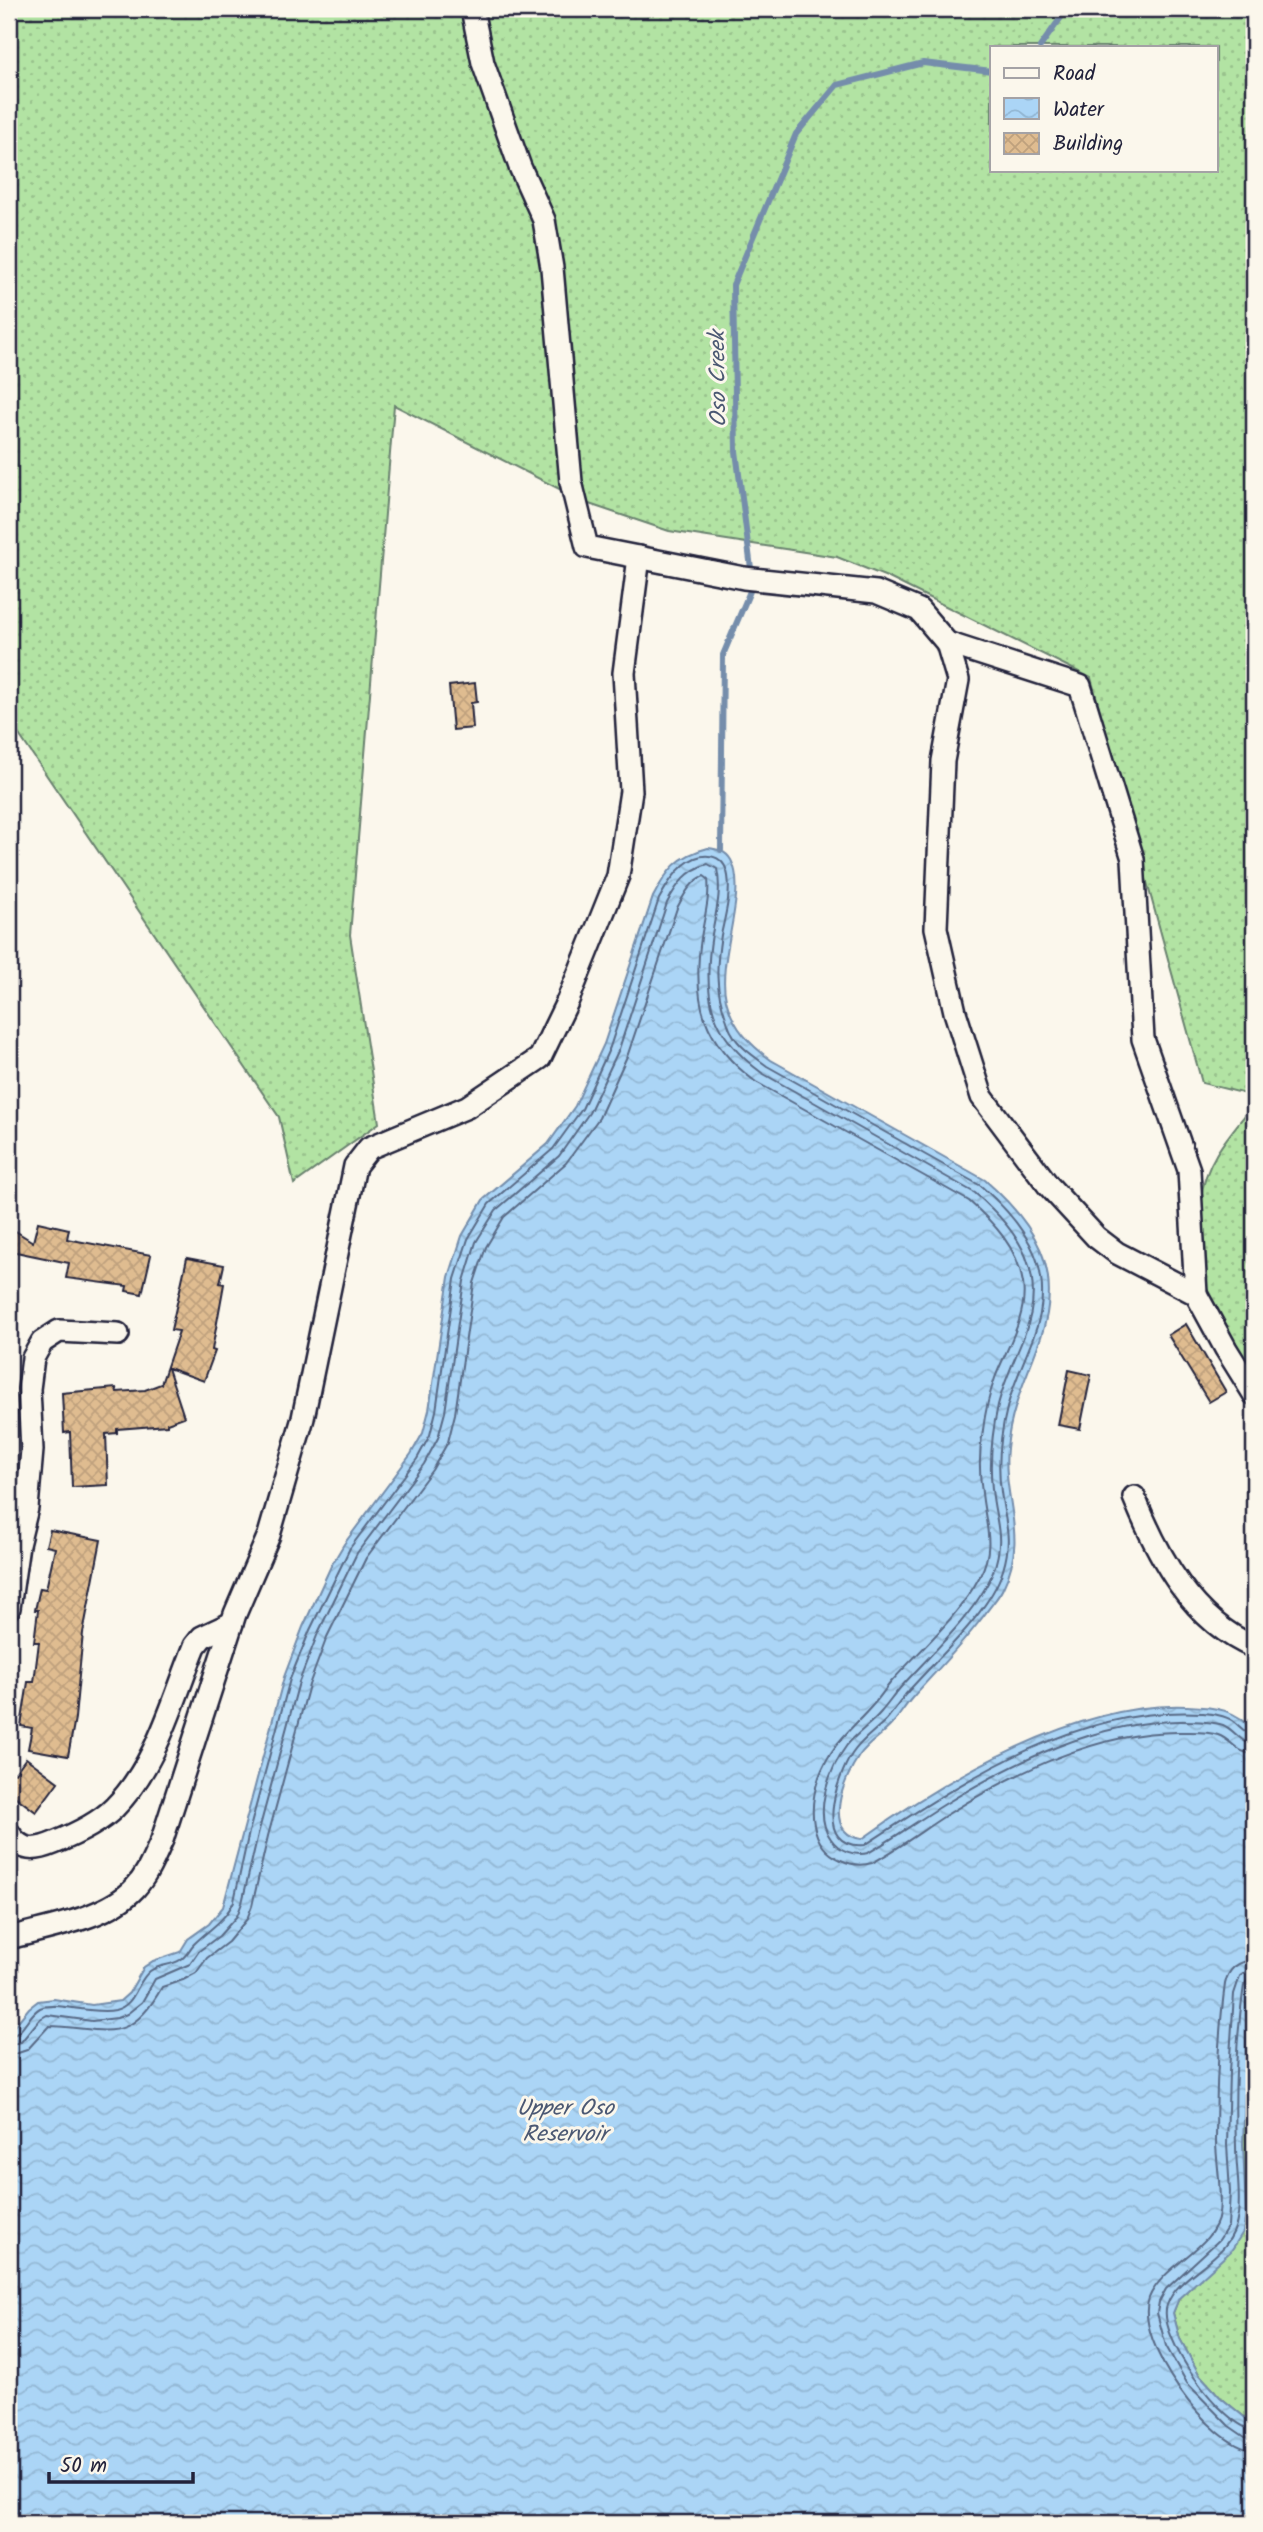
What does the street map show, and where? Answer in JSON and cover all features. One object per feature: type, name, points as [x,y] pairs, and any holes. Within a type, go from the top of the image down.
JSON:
[{"type":"street","points":[[472,9],[483,63],[520,167],[544,220],[552,268],[571,482],[586,547],[753,579],[876,592],[919,610],[947,643],[958,680],[943,761],[936,928],[955,1012],[982,1097],[1048,1185],[1096,1237],[1117,1254],[1196,1294]]},
{"type":"street","points":[[9,1938],[101,1912],[136,1887],[150,1868],[162,1840],[232,1623],[269,1535],[303,1418],[355,1166],[369,1149],[467,1107],[540,1058],[568,1000],[618,876],[631,792],[624,673],[639,557]]},
{"type":"street","points":[[947,643],[1080,686],[1133,859],[1143,1040],[1189,1170],[1196,1294],[1254,1394]]},
{"type":"street","points":[[9,1608],[18,1545],[18,1509],[32,1450],[29,1389],[33,1358],[42,1342],[59,1331],[118,1334]]},
{"type":"street","points":[[1134,1497],[1164,1562],[1181,1587],[1222,1628],[1254,1647]]},
{"type":"street","points":[[9,1833],[21,1847],[29,1850],[43,1848],[71,1837],[113,1810],[134,1784],[152,1754],[195,1646],[202,1637],[232,1623]]},
{"type":"green space","points":[[9,9],[1254,9],[1254,1096],[1202,1083],[1091,678],[887,577],[837,557],[669,531],[589,504],[394,405],[350,935],[379,1123],[294,1184],[279,1117],[9,720]]},
{"type":"green space","points":[[1254,1104],[1254,1376],[1205,1295],[1201,1199],[1203,1185],[1213,1160]]},
{"type":"green space","points":[[1244,2073],[1254,2101],[1254,2425],[1220,2397],[1199,2374],[1180,2339],[1173,2313],[1179,2298],[1194,2284],[1246,2214]]},
{"type":"water","name":"Upper Oso Reservoir","points":[[708,848],[727,854],[736,874],[735,908],[724,984],[729,1010],[743,1034],[771,1060],[985,1180],[1031,1231],[1047,1269],[1047,1313],[1016,1404],[1007,1448],[1006,1467],[1014,1534],[1010,1569],[1001,1591],[977,1625],[893,1723],[859,1756],[843,1790],[839,1816],[842,1827],[849,1835],[862,1839],[974,1768],[1016,1747],[1103,1716],[1146,1708],[1207,1707],[1240,1718],[1254,1731],[1254,1960],[1247,2026],[1243,2145],[1246,2214],[1243,2232],[1231,2251],[1179,2298],[1173,2313],[1180,2339],[1199,2374],[1220,2397],[1254,2425],[1254,2523],[9,2523],[9,2032],[38,2001],[54,1999],[92,2005],[120,2001],[129,1993],[144,1967],[180,1952],[188,1939],[209,1924],[223,1907],[284,1677],[303,1627],[344,1544],[411,1454],[423,1433],[429,1410],[449,1277],[462,1236],[483,1200],[548,1144],[575,1106],[604,1044],[653,897],[674,865],[688,855]]},
{"type":"building","points":[[475,683],[477,702],[471,703],[473,728],[453,730],[449,686]]},
{"type":"building","points":[[38,1222],[69,1229],[67,1239],[151,1255],[142,1294],[126,1291],[127,1286],[66,1278],[69,1263],[16,1252],[9,1247],[9,1227],[33,1242]]},
{"type":"building","points":[[187,1258],[224,1265],[220,1283],[224,1284],[212,1350],[215,1351],[204,1381],[168,1368],[184,1417],[167,1425],[117,1429],[117,1433],[106,1434],[108,1485],[72,1487],[70,1432],[64,1433],[62,1393],[116,1388],[117,1392],[145,1390],[161,1384],[179,1331],[171,1330]]},
{"type":"building","points":[[1186,1324],[1226,1392],[1209,1402],[1168,1335]]},
{"type":"building","points":[[1069,1370],[1091,1375],[1080,1429],[1058,1425]]},
{"type":"building","points":[[50,1530],[101,1540],[83,1633],[75,1718],[68,1756],[28,1749],[32,1728],[21,1726],[28,1682],[34,1682],[39,1642],[34,1642],[38,1610],[35,1610],[40,1588],[46,1589],[55,1548],[46,1546]]},
{"type":"building","points":[[26,1758],[58,1782],[36,1812],[9,1792],[9,1769],[15,1773]]},
{"type":"waterway","name":"Oso Creek","points":[[1041,46],[1067,9]]},
{"type":"waterway","name":"Oso Creek","points":[[721,850],[723,655],[753,584],[736,451],[733,285],[796,134],[837,85],[923,63],[990,71]]}]
